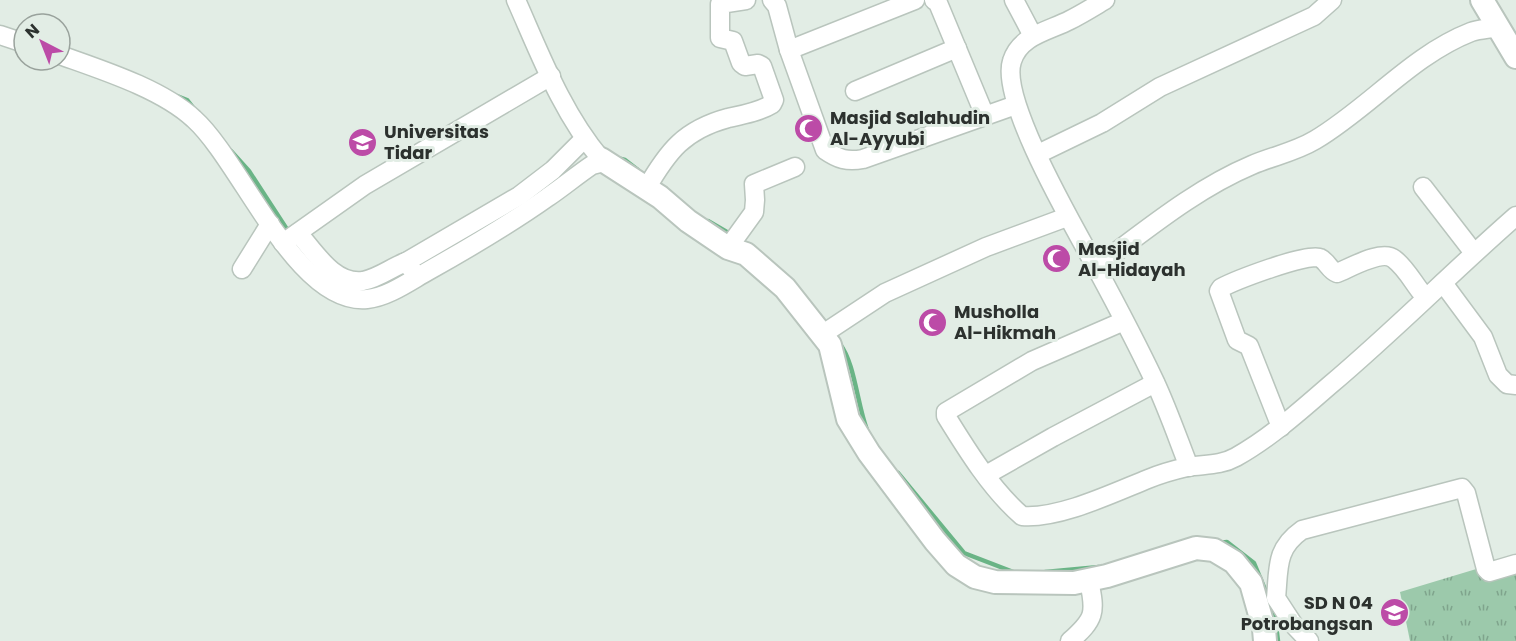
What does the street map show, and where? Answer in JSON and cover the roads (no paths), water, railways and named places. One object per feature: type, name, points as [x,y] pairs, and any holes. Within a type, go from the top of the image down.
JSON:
[{"type":"main road","points":[[1482,0],[1516,57]]},
{"type":"main road","points":[[594,151],[650,182],[734,239],[746,254],[829,330],[830,345],[849,419],[869,453],[935,541],[956,565],[975,577],[994,582],[1074,583],[1089,581],[1202,548],[1214,550],[1234,562],[1251,583],[1272,603],[1264,629],[1265,641]]},
{"type":"street","points":[[72,59],[145,89],[175,105],[194,119],[215,142],[270,224],[291,237],[332,272],[345,279],[364,281],[386,273],[412,269],[521,216],[592,165],[594,151],[551,76],[516,0]]},
{"type":"street","points":[[650,182],[670,151],[686,136],[711,123],[772,105],[774,100],[762,66],[758,64],[745,66],[741,63],[733,41],[720,38],[720,4],[746,0]]},
{"type":"street","points":[[772,0],[777,6],[789,50],[825,150],[837,158],[851,162],[863,159],[1016,105]]},
{"type":"street","points":[[789,50],[915,0]]},
{"type":"street","points":[[934,0],[938,3],[985,116]]},
{"type":"street","points":[[1014,0],[1033,36]]},
{"type":"street","points":[[1105,0],[1084,5],[1067,21],[1033,36],[1018,48],[1011,62],[1016,105],[1067,217],[1096,267],[1155,383],[1189,467]]},
{"type":"street","points":[[1038,154],[1102,123],[1160,87],[1314,16],[1332,0]]},
{"type":"street","points":[[1096,267],[1167,214],[1211,186],[1252,165],[1292,152],[1317,139],[1434,51],[1473,31],[1498,27]]},
{"type":"street","points":[[855,91],[957,48]]},
{"type":"street","points":[[291,237],[365,185],[551,76]]},
{"type":"street","points":[[412,269],[553,170],[594,151]]},
{"type":"street","points":[[734,239],[754,212],[754,184],[795,167]]},
{"type":"street","points":[[1423,187],[1474,253]]},
{"type":"street","points":[[1124,321],[1032,362],[947,410],[945,416],[986,475],[1010,506],[1022,516],[1048,514],[1152,477],[1189,467],[1228,461],[1281,427],[1382,341],[1516,216]]},
{"type":"street","points":[[829,330],[885,292],[986,247],[1067,217]]},
{"type":"street","points":[[242,269],[270,224]]},
{"type":"street","points":[[1281,427],[1249,346],[1237,340],[1219,291],[1221,288],[1278,265],[1308,258],[1321,258],[1330,270],[1337,273],[1385,255],[1393,258],[1421,292]]},
{"type":"street","points":[[1443,283],[1483,337],[1498,375],[1507,384],[1516,386]]},
{"type":"street","points":[[986,475],[1053,436],[1155,383]]},
{"type":"street","points":[[1309,641],[1272,603],[1284,548],[1289,539],[1302,530],[1462,488],[1466,493],[1486,569],[1489,572],[1516,564]]},
{"type":"street","points":[[1070,641],[1085,628],[1093,617],[1095,607],[1089,581]]},
{"type":"waterway","points":[[177,96],[187,100],[194,109]]},
{"type":"waterway","points":[[231,151],[249,171],[290,234]]},
{"type":"waterway","points":[[617,158],[625,160],[638,170]]},
{"type":"waterway","points":[[549,184],[567,172]]},
{"type":"waterway","points":[[708,221],[732,235]]},
{"type":"waterway","points":[[415,268],[441,252]]},
{"type":"waterway","points":[[840,344],[849,362],[867,430]]},
{"type":"waterway","points":[[898,473],[964,553],[1016,573]]},
{"type":"waterway","points":[[1219,543],[1227,542],[1254,563],[1269,599]]},
{"type":"waterway","points":[[1045,572],[1099,567]]},
{"type":"waterway","points":[[1274,609],[1278,641]]},
{"type":"place","name":"Masjid Salahudin Al-Ayyubi","points":[[809,128]]},
{"type":"place","name":"Universitas Tidar","points":[[363,142]]},
{"type":"place","name":"Masjid Al-Hidayah","points":[[1057,259]]},
{"type":"place","name":"Musholla Al-Hikmah","points":[[933,322]]},
{"type":"place","name":"SD N 04 Potrobangsan","points":[[1394,613]]}]
